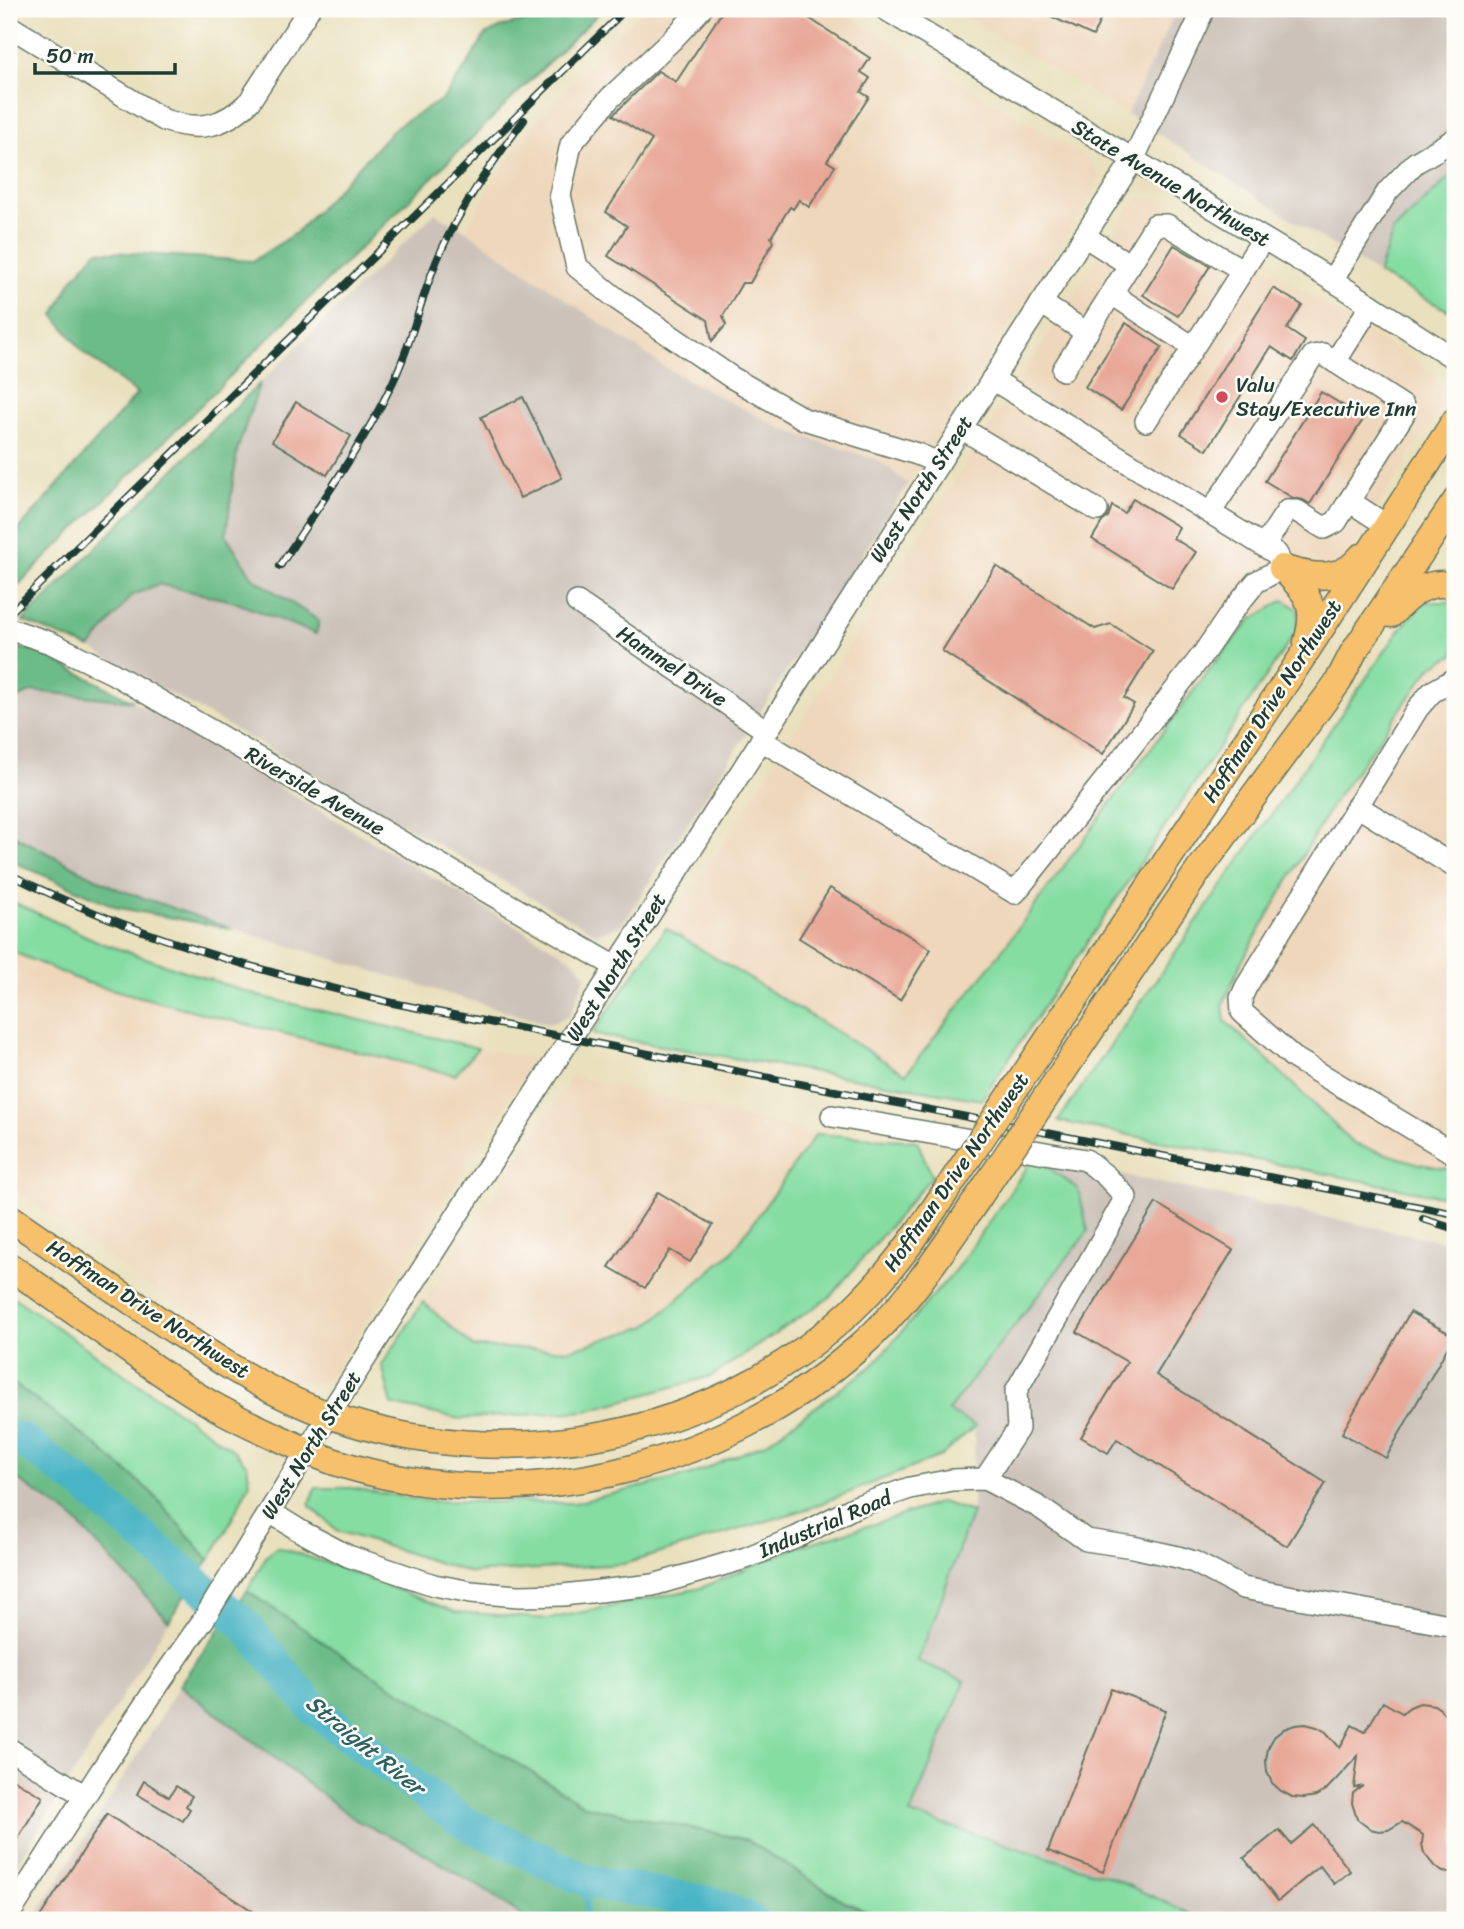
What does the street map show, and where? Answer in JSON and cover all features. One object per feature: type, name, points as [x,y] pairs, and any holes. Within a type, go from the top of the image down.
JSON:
[{"type":"main road","name":"Hoffman Drive Northwest","points":[[9,1217],[213,1356],[285,1396],[329,1415],[416,1439],[466,1445],[517,1445],[604,1436],[649,1425],[689,1410],[733,1392],[773,1370],[816,1341],[874,1287],[897,1261],[1303,656],[1455,421]]},
{"type":"main road","name":"Hoffman Drive Northwest","points":[[9,1266],[167,1377],[206,1401],[307,1451],[335,1462],[403,1479],[441,1484],[514,1486],[592,1477],[650,1464],[703,1445],[755,1420],[789,1400],[858,1349],[918,1284],[1199,870],[1338,682],[1353,653],[1455,502]]},
{"type":"main road","points":[[1282,568],[1303,575],[1333,574],[1347,570],[1371,548]]},
{"type":"main road","points":[[1282,568],[1308,596],[1312,610],[1311,627],[1303,656]]},
{"type":"main road","points":[[1338,682],[1393,612],[1416,592],[1433,583],[1455,586]]},
{"type":"street","points":[[9,26],[164,120],[181,126],[200,127],[219,123],[237,114],[249,102],[309,9]]},
{"type":"street","points":[[701,9],[610,98],[570,144],[560,195],[577,267],[617,299],[731,377],[804,419],[939,463]]},
{"type":"street","name":"State Avenue Northwest","points":[[886,9],[1332,280],[1455,359]]},
{"type":"street","name":"West North Street","points":[[9,1914],[202,1622],[329,1415],[1133,160],[1204,9]]},
{"type":"street","points":[[1332,280],[1388,191],[1415,163],[1455,139]]},
{"type":"street","points":[[1063,370],[1156,225],[1167,225],[1242,270]]},
{"type":"street","points":[[1084,236],[1130,265]]},
{"type":"street","points":[[1146,421],[1263,239]]},
{"type":"street","points":[[1112,294],[1193,347]]},
{"type":"street","points":[[1041,303],[1087,332]]},
{"type":"street","points":[[1335,362],[1371,305]]},
{"type":"street","points":[[1210,513],[1312,356],[1323,354],[1403,406],[1404,414],[1336,522],[1324,528],[1297,511],[1287,511],[1264,546]]},
{"type":"street","points":[[992,379],[1278,554],[1282,568]]},
{"type":"street","points":[[961,428],[1097,510]]},
{"type":"street","points":[[1349,501],[1386,525]]},
{"type":"street","name":"Hammel Drive","points":[[577,602],[764,736],[1015,893],[1203,654],[1255,582],[1282,568]]},
{"type":"street","name":"Riverside Avenue","points":[[9,629],[51,643],[112,673],[616,967]]},
{"type":"street","points":[[1455,679],[1432,692],[1418,708],[1241,998],[1242,1012],[1294,1058],[1453,1153],[1455,1149]]},
{"type":"street","points":[[1357,806],[1455,867]]},
{"type":"street","points":[[832,1116],[1086,1160],[1126,1196],[1016,1391],[1018,1429],[985,1479]]},
{"type":"street","name":"Industrial Road","points":[[270,1511],[302,1532],[348,1556],[434,1585],[471,1592],[519,1596],[563,1595],[632,1588],[679,1578],[746,1558],[797,1537],[855,1507],[910,1488],[952,1480],[985,1479],[1039,1507],[1086,1540],[1133,1547],[1186,1560],[1243,1588],[1455,1626]]},
{"type":"street","points":[[9,1749],[85,1796]]},
{"type":"shaded area","points":[[642,9],[836,9],[1089,159],[1100,177],[1088,201],[908,484],[878,460],[784,430],[668,370],[466,231],[492,182],[533,125]]},
{"type":"shaded area","points":[[951,9],[1177,9],[1127,114]]},
{"type":"shaded area","points":[[1177,9],[1455,9],[1455,172],[1393,231],[1378,274],[1127,114]]},
{"type":"shaded area","points":[[1141,197],[1158,199],[1434,373],[1439,387],[1439,407],[1345,561],[1296,632],[1299,610],[1284,601],[1251,620],[1211,667],[991,965],[906,1074],[666,928],[1130,207]]},
{"type":"shaded area","points":[[435,213],[466,231],[669,370],[784,430],[878,460],[908,484],[622,925],[597,934],[90,648],[131,596],[158,584],[232,601],[317,634],[319,621],[253,578],[226,535],[237,451],[260,383]]},
{"type":"shaded area","points":[[1455,654],[1455,1170],[1420,1164],[1354,1144],[1225,1021],[1223,1004],[1242,961],[1333,803],[1431,667]]},
{"type":"shaded area","points":[[33,691],[133,701],[572,959],[586,975],[570,1015],[549,1024],[233,929],[115,888],[9,833],[9,701]]},
{"type":"shaded area","points":[[9,950],[84,982],[455,1075],[478,1048],[535,1059],[330,1378],[308,1384],[277,1371],[145,1284],[9,1186]]},
{"type":"shaded area","points":[[572,1076],[816,1134],[732,1252],[647,1327],[569,1350],[474,1347],[423,1302]]},
{"type":"shaded area","points":[[1034,1157],[1455,1244],[1455,1920],[1204,1920],[1110,1877],[910,1814],[964,1682],[918,1661],[972,1512],[975,1426],[948,1411],[1088,1231]]},
{"type":"shaded area","points":[[9,1474],[71,1516],[169,1621],[9,1877]]},
{"type":"shaded area","points":[[179,1685],[357,1821],[408,1844],[488,1892],[528,1920],[33,1920]]},
{"type":"green space","points":[[557,9],[603,9],[9,594],[9,541],[137,394],[83,352],[54,315],[72,280],[97,251],[253,261],[297,232],[397,126],[443,99],[485,35],[504,26],[547,16]]},
{"type":"green space","points":[[1455,172],[1455,314],[1378,274],[1393,231]]},
{"type":"green space","points":[[260,383],[237,451],[226,535],[253,578],[319,621],[316,634],[232,601],[158,584],[131,596],[90,648],[23,621]]},
{"type":"green space","points":[[1284,600],[1299,610],[1296,632],[981,1100],[592,1034],[666,928],[906,1074],[991,965],[1211,667],[1251,620]]},
{"type":"green space","points":[[1424,602],[1455,602],[1455,654],[1431,667],[1333,803],[1242,961],[1223,1004],[1225,1021],[1354,1144],[1420,1164],[1455,1170],[1455,1199],[1058,1121],[1401,628]]},
{"type":"green space","points":[[9,646],[36,651],[133,701],[33,691],[9,701]]},
{"type":"green space","points":[[9,833],[115,888],[233,929],[119,908],[9,860]]},
{"type":"green space","points":[[9,900],[101,943],[259,996],[478,1048],[455,1075],[84,982],[9,950]]},
{"type":"green space","points":[[816,1134],[917,1141],[932,1176],[830,1297],[712,1376],[586,1411],[460,1419],[392,1405],[382,1365],[423,1302],[474,1347],[569,1350],[647,1326],[732,1252]]},
{"type":"green space","points":[[1034,1157],[1078,1189],[1088,1231],[948,1411],[975,1426],[941,1456],[807,1509],[624,1564],[471,1573],[338,1531],[309,1505],[316,1488],[352,1488],[425,1501],[574,1503],[691,1475],[766,1443],[872,1366],[957,1268]]},
{"type":"green space","points":[[9,1294],[233,1450],[247,1465],[250,1483],[209,1560],[152,1493],[92,1442],[9,1380]]},
{"type":"green space","points":[[9,1380],[92,1442],[152,1493],[209,1560],[169,1621],[71,1516],[9,1474]]},
{"type":"green space","points":[[941,1502],[972,1512],[918,1661],[965,1681],[910,1814],[1110,1877],[1204,1920],[888,1920],[845,1902],[747,1840],[586,1806],[354,1663],[247,1591],[266,1557],[277,1547],[456,1612],[549,1619],[701,1588],[797,1547]]},
{"type":"green space","points":[[247,1591],[354,1663],[586,1806],[747,1840],[845,1902],[888,1920],[528,1920],[488,1892],[408,1844],[357,1821],[179,1685]]},
{"type":"building","points":[[724,9],[795,9],[870,58],[861,72],[870,78],[861,92],[869,97],[827,161],[835,166],[809,207],[799,200],[793,209],[790,207],[771,237],[773,242],[750,283],[742,283],[723,316],[726,325],[712,341],[708,320],[608,256],[627,226],[606,212],[652,140],[613,115],[658,71],[676,82]]},
{"type":"building","points":[[1035,9],[1105,9],[1093,36]]},
{"type":"building","points":[[1174,245],[1210,266],[1178,316],[1143,295]]},
{"type":"building","name":"Valu Stay/Executive Inn","points":[[1273,288],[1302,305],[1287,329],[1305,341],[1293,361],[1271,347],[1207,450],[1181,434]]},
{"type":"building","points":[[1126,323],[1162,347],[1121,410],[1085,387]]},
{"type":"building","points":[[1321,392],[1364,418],[1310,504],[1293,498],[1265,481]]},
{"type":"building","points":[[523,397],[562,478],[520,498],[481,417]]},
{"type":"building","points":[[296,402],[351,436],[327,475],[272,441]]},
{"type":"building","points":[[1133,499],[1179,527],[1173,538],[1196,552],[1172,589],[1092,539],[1108,517],[1112,506],[1124,513]]},
{"type":"building","points":[[996,566],[1095,629],[1111,624],[1153,651],[1124,698],[1134,704],[1103,754],[942,651]]},
{"type":"building","points":[[830,888],[931,949],[900,1000],[799,938]]},
{"type":"building","points":[[658,1192],[713,1225],[690,1262],[670,1250],[645,1288],[609,1267]]},
{"type":"building","points":[[1156,1203],[1233,1250],[1156,1375],[1326,1483],[1287,1546],[1117,1439],[1108,1453],[1081,1437],[1127,1362],[1077,1332]]},
{"type":"building","points":[[1410,1312],[1454,1336],[1386,1458],[1342,1433]]},
{"type":"building","points":[[1111,1689],[1166,1710],[1103,1872],[1048,1851]]},
{"type":"building","points":[[1383,1702],[1402,1713],[1420,1703],[1434,1705],[1449,1720],[1449,1743],[1455,1747],[1455,1874],[1435,1867],[1424,1853],[1423,1835],[1402,1822],[1388,1830],[1379,1831],[1370,1829],[1357,1819],[1352,1803],[1353,1793],[1363,1786],[1354,1788],[1358,1756],[1326,1790],[1316,1796],[1292,1797],[1272,1783],[1267,1772],[1268,1748],[1274,1737],[1284,1729],[1306,1724],[1317,1727],[1326,1732],[1340,1748],[1352,1725],[1365,1732]]},
{"type":"building","points":[[9,1777],[43,1797],[9,1853]]},
{"type":"building","points":[[144,1781],[169,1797],[176,1786],[192,1796],[186,1806],[190,1809],[183,1821],[137,1794]]},
{"type":"building","points":[[107,1814],[266,1920],[38,1920]]},
{"type":"building","points":[[1314,1825],[1350,1871],[1334,1884],[1320,1866],[1278,1901],[1244,1858],[1279,1830],[1291,1844]]},
{"type":"waterway","name":"Straight River","points":[[9,1437],[20,1439],[83,1485],[244,1624],[315,1710],[461,1821],[589,1882],[713,1903],[751,1920]]},
{"type":"waterway","points":[[585,1920],[589,1882]]},
{"type":"railway","points":[[9,614],[626,9]]},
{"type":"railway","points":[[280,566],[377,413],[397,374],[437,260],[455,223],[476,187],[524,120]]},
{"type":"railway","points":[[9,874],[101,916],[197,950],[393,1003],[1455,1214]]},
{"type":"railway","points":[[1423,1219],[1455,1229]]},
{"type":"place","name":"Valu Stay/Executive Inn","points":[[1222,397]]}]
